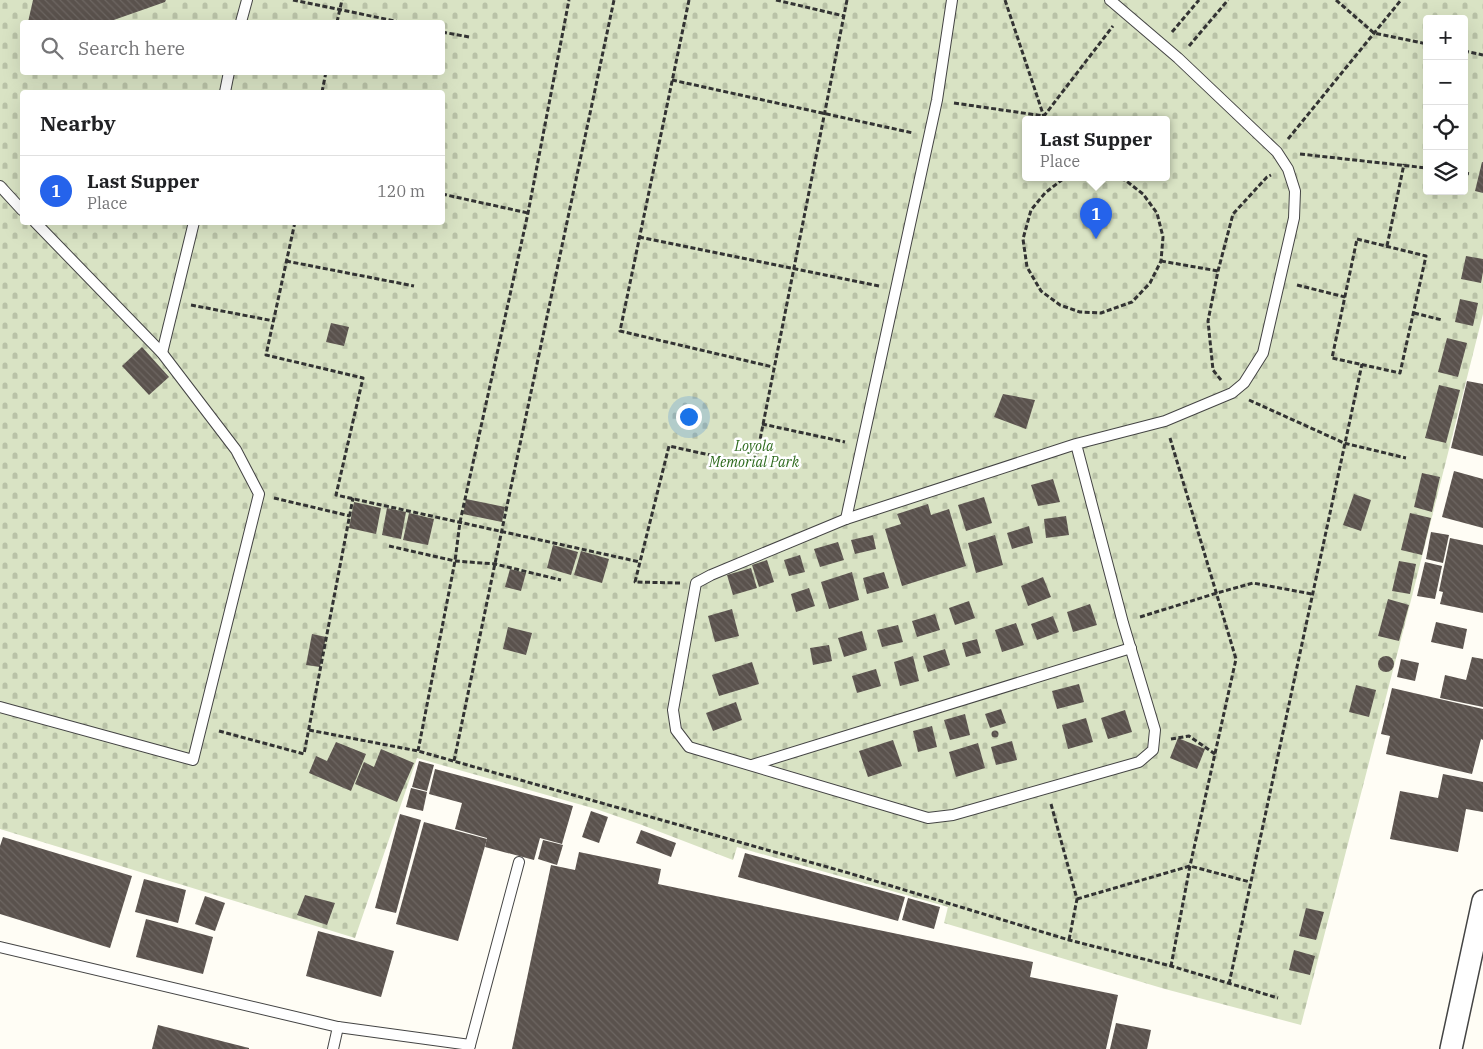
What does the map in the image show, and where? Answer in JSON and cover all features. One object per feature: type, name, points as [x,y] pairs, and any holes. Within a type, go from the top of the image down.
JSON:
[{"type":"street","points":[[1454,1048],[1483,901]]},
{"type":"lane","points":[[242,20],[247,0]]},
{"type":"lane","points":[[846,519],[937,100],[952,0]]},
{"type":"lane","points":[[1076,444],[1123,623],[1155,730],[1153,750],[1139,762],[953,816],[928,818],[689,747],[676,730],[673,710],[696,583],[846,519],[1076,444],[1165,421],[1232,393],[1244,383],[1263,353],[1294,218],[1295,191],[1288,169],[1278,152],[1178,58],[1110,0]]},
{"type":"lane","points":[[226,90],[229,75]]},
{"type":"lane","points":[[0,186],[20,208]]},
{"type":"lane","points":[[0,707],[193,760],[259,494],[236,450],[162,353],[38,225]]},
{"type":"lane","points":[[162,353],[193,225]]},
{"type":"lane","points":[[751,766],[1130,648]]},
{"type":"lane","points":[[0,947],[338,1027],[469,1047],[519,862]]},
{"type":"lane","points":[[333,1049],[338,1027]]},
{"type":"path","points":[[293,0],[390,20]]},
{"type":"path","points":[[338,20],[342,0]]},
{"type":"path","points":[[418,751],[455,561],[460,522],[528,213],[569,0]]},
{"type":"path","points":[[454,761],[614,0]]},
{"type":"path","points":[[689,0],[620,331],[774,367]]},
{"type":"path","points":[[776,0],[844,16]]},
{"type":"path","points":[[696,583],[635,582],[669,446],[755,465],[847,0]]},
{"type":"path","points":[[1005,0],[1044,116]]},
{"type":"path","points":[[1161,44],[1199,0]]},
{"type":"path","points":[[1178,58],[1228,0]]},
{"type":"path","points":[[1336,0],[1374,33],[1423,43]]},
{"type":"path","points":[[1278,152],[1401,0]]},
{"type":"path","points":[[1044,116],[1124,12]]},
{"type":"path","points":[[445,33],[469,37]]},
{"type":"path","points":[[1468,52],[1483,55]]},
{"type":"path","points":[[322,90],[325,75]]},
{"type":"path","points":[[672,80],[929,136]]},
{"type":"path","points":[[937,100],[1044,116]]},
{"type":"path","points":[[1278,152],[1423,167]]},
{"type":"path","points":[[1387,246],[1404,164]]},
{"type":"path","points":[[1288,169],[1267,177],[1233,214],[1218,271],[1208,321],[1212,370],[1232,393],[1344,443],[1406,458]]},
{"type":"path","points":[[1059,181],[1045,193],[1031,210],[1023,239],[1027,267],[1041,291],[1060,305],[1080,312],[1101,313],[1132,302],[1150,284],[1161,261],[1163,238],[1157,214],[1143,194],[1126,181]]},
{"type":"path","points":[[445,195],[528,213]]},
{"type":"path","points":[[293,225],[266,355],[363,378],[336,495],[640,562]]},
{"type":"path","points":[[639,237],[896,290]]},
{"type":"path","points":[[1357,239],[1426,256],[1400,372],[1332,358],[1345,297],[1357,239]]},
{"type":"path","points":[[286,261],[414,286]]},
{"type":"path","points":[[1161,261],[1218,271]]},
{"type":"path","points":[[1280,281],[1345,297]]},
{"type":"path","points":[[175,302],[274,321]]},
{"type":"path","points":[[1414,313],[1442,320]]},
{"type":"path","points":[[1229,984],[1362,364]]},
{"type":"path","points":[[1165,421],[1236,659],[1190,866],[1171,966]]},
{"type":"path","points":[[762,424],[862,445]]},
{"type":"path","points":[[259,494],[350,516]]},
{"type":"path","points":[[201,727],[304,754],[353,498]]},
{"type":"path","points":[[389,546],[455,561],[495,564],[561,580]]},
{"type":"path","points":[[1123,623],[1217,592],[1253,583],[1312,594]]},
{"type":"path","points":[[309,730],[418,751],[852,874],[1068,940],[1171,966],[1278,998]]},
{"type":"path","points":[[1154,741],[1189,736],[1215,754]]},
{"type":"path","points":[[1047,788],[1077,899],[1068,940]]},
{"type":"path","points":[[1077,899],[1190,866],[1250,882]]},
{"type":"green space","name":"Loyola Memorial Park","points":[[0,0],[1483,0],[1483,314],[1301,1025],[1165,989],[944,923],[948,907],[737,847],[733,860],[596,809],[417,758],[355,938],[0,829]]},
{"type":"building","points":[[33,0],[166,0],[165,2],[114,20],[28,20]]},
{"type":"building","points":[[1483,162],[1483,193],[1475,191]]},
{"type":"building","points":[[1466,256],[1483,259],[1481,283],[1461,279]]},
{"type":"building","points":[[1460,299],[1478,303],[1473,326],[1455,322]]},
{"type":"building","points":[[331,323],[349,327],[344,346],[326,342]]},
{"type":"building","points":[[1447,338],[1467,343],[1458,377],[1438,372]]},
{"type":"building","points":[[142,347],[169,377],[149,395],[122,366]]},
{"type":"building","points":[[1467,381],[1483,384],[1483,456],[1451,448]]},
{"type":"building","points":[[1439,385],[1460,390],[1446,443],[1425,438]]},
{"type":"building","points":[[1003,394],[1035,400],[1026,429],[994,417]]},
{"type":"building","points":[[1454,471],[1483,479],[1483,528],[1442,517]]},
{"type":"building","points":[[1422,473],[1440,477],[1432,512],[1414,507]]},
{"type":"building","points":[[1053,479],[1060,502],[1038,506],[1031,485]]},
{"type":"building","points":[[1354,494],[1371,500],[1361,531],[1343,525]]},
{"type":"building","points":[[984,497],[992,523],[966,531],[958,505]]},
{"type":"building","points":[[466,499],[505,507],[502,522],[463,514]]},
{"type":"building","points":[[354,502],[381,508],[376,534],[349,528]]},
{"type":"building","points":[[928,504],[931,515],[949,509],[966,566],[902,586],[885,529],[901,524],[897,514]]},
{"type":"building","points":[[387,508],[406,512],[401,539],[382,535]]},
{"type":"building","points":[[409,513],[434,519],[428,545],[403,540]]},
{"type":"building","points":[[1410,513],[1431,518],[1422,555],[1401,550]]},
{"type":"building","points":[[1066,516],[1069,535],[1046,538],[1044,519]]},
{"type":"building","points":[[1029,526],[1033,543],[1012,549],[1007,533]]},
{"type":"building","points":[[1431,532],[1449,535],[1443,563],[1426,559]]},
{"type":"building","points":[[873,535],[876,549],[855,554],[851,540]]},
{"type":"building","points":[[995,535],[1003,565],[976,573],[968,543]]},
{"type":"building","points":[[1450,538],[1483,545],[1483,613],[1440,604],[1443,592],[1439,591]]},
{"type":"building","points":[[838,542],[844,560],[820,567],[814,549]]},
{"type":"building","points":[[553,545],[578,552],[571,575],[547,568]]},
{"type":"building","points":[[581,551],[609,559],[602,583],[574,575]]},
{"type":"building","points":[[800,555],[805,572],[789,576],[784,560]]},
{"type":"building","points":[[767,560],[774,582],[759,587],[752,565]]},
{"type":"building","points":[[1399,561],[1416,564],[1410,594],[1392,591]]},
{"type":"building","points":[[1425,562],[1442,566],[1435,599],[1417,596]]},
{"type":"building","points":[[751,568],[757,588],[733,595],[727,575]]},
{"type":"building","points":[[510,569],[526,573],[521,591],[505,587]]},
{"type":"building","points":[[852,572],[859,600],[829,609],[821,582]]},
{"type":"building","points":[[884,572],[889,588],[867,594],[863,578]]},
{"type":"building","points":[[1043,577],[1051,597],[1028,606],[1021,586]]},
{"type":"building","points":[[809,588],[815,606],[796,612],[791,594]]},
{"type":"building","points":[[1388,599],[1409,605],[1399,641],[1378,636]]},
{"type":"building","points":[[969,601],[975,618],[955,625],[949,608]]},
{"type":"building","points":[[1090,604],[1097,625],[1073,632],[1067,612]]},
{"type":"building","points":[[732,609],[739,636],[715,642],[708,616]]},
{"type":"building","points":[[935,614],[940,630],[917,637],[912,621]]},
{"type":"building","points":[[1053,616],[1059,632],[1037,640],[1031,624]]},
{"type":"building","points":[[1436,622],[1467,629],[1463,649],[1431,642]]},
{"type":"building","points":[[1016,623],[1024,645],[1002,652],[995,630]]},
{"type":"building","points":[[898,625],[903,642],[882,647],[877,630]]},
{"type":"building","points":[[508,627],[532,633],[526,655],[503,649]]},
{"type":"building","points":[[862,631],[867,650],[844,657],[838,638]]},
{"type":"building","points":[[312,634],[326,637],[320,667],[306,665]]},
{"type":"building","points":[[977,639],[981,653],[966,657],[962,643]]},
{"type":"building","points":[[829,645],[832,661],[813,665],[810,648]]},
{"type":"building","points":[[945,649],[950,665],[928,672],[923,656]]},
{"type":"building","points":[[913,656],[919,681],[900,686],[894,662]]},
{"type":"building","points":[[1386,656],[1392,658],[1394,664],[1392,670],[1386,672],[1380,670],[1378,664],[1380,658]]},
{"type":"building","points":[[1472,657],[1483,659],[1483,707],[1440,698],[1445,675],[1466,680]]},
{"type":"building","points":[[1401,659],[1419,663],[1415,681],[1397,677]]},
{"type":"building","points":[[752,662],[759,684],[719,696],[712,675]]},
{"type":"building","points":[[876,669],[881,686],[857,693],[852,676]]},
{"type":"building","points":[[1079,684],[1084,702],[1057,709],[1052,691]]},
{"type":"building","points":[[1356,685],[1376,690],[1369,717],[1349,712]]},
{"type":"building","points":[[1392,688],[1483,709],[1483,740],[1481,739],[1472,774],[1386,754],[1390,736],[1381,734]]},
{"type":"building","points":[[736,702],[742,720],[713,731],[706,713]]},
{"type":"building","points":[[1001,709],[1006,723],[990,728],[985,714]]},
{"type":"building","points":[[1125,710],[1132,732],[1108,739],[1101,718]]},
{"type":"building","points":[[965,714],[970,735],[950,740],[944,720]]},
{"type":"building","points":[[1086,718],[1093,742],[1068,749],[1062,725]]},
{"type":"building","points":[[932,726],[937,747],[918,752],[913,731]]},
{"type":"building","points":[[995,731],[998,734],[995,737],[992,734]]},
{"type":"building","points":[[1178,738],[1205,749],[1197,769],[1170,758]]},
{"type":"building","points":[[893,740],[902,766],[868,777],[859,751]]},
{"type":"building","points":[[1012,741],[1017,760],[996,765],[991,747]]},
{"type":"building","points":[[336,742],[366,754],[351,791],[309,773],[316,756],[327,761]]},
{"type":"building","points":[[978,743],[985,768],[956,777],[949,752]]},
{"type":"building","points":[[381,749],[414,763],[397,802],[355,784],[364,762],[374,767]]},
{"type":"building","points":[[419,761],[434,765],[427,791],[412,787]]},
{"type":"building","points":[[435,769],[573,806],[562,844],[540,838],[534,860],[485,847],[487,838],[455,829],[462,803],[429,794]]},
{"type":"building","points":[[1443,774],[1483,782],[1483,812],[1466,809],[1458,852],[1390,839],[1400,791],[1438,798]]},
{"type":"building","points":[[411,788],[427,792],[423,811],[406,807]]},
{"type":"building","points":[[591,811],[608,817],[599,843],[582,837]]},
{"type":"building","points":[[400,814],[421,820],[396,913],[375,908]]},
{"type":"building","points":[[424,822],[487,839],[458,941],[396,924]]},
{"type":"building","points":[[641,830],[676,843],[671,857],[636,843]]},
{"type":"building","points":[[3,837],[132,876],[110,948],[0,914],[0,846]]},
{"type":"building","points":[[543,840],[563,845],[557,865],[538,859]]},
{"type":"building","points":[[579,852],[661,869],[658,884],[1033,962],[1030,977],[1118,995],[1106,1049],[512,1049],[551,865],[575,870]]},
{"type":"building","points":[[745,853],[905,897],[898,921],[738,877]]},
{"type":"building","points":[[144,879],[186,890],[178,923],[135,912]]},
{"type":"building","points":[[305,895],[335,903],[327,925],[297,915]]},
{"type":"building","points":[[205,896],[225,903],[215,931],[195,924]]},
{"type":"building","points":[[908,898],[940,907],[934,929],[902,920]]},
{"type":"building","points":[[1306,908],[1324,912],[1316,940],[1299,936]]},
{"type":"building","points":[[146,919],[213,937],[203,974],[136,957]]},
{"type":"building","points":[[318,931],[394,951],[381,997],[306,976]]},
{"type":"building","points":[[1294,950],[1315,956],[1310,975],[1289,970]]},
{"type":"building","points":[[1116,1023],[1151,1030],[1147,1049],[1110,1049]]},
{"type":"building","points":[[158,1025],[249,1048],[249,1049],[152,1049]]},
{"type":"place","name":"Last Supper","points":[[1096,239]]}]
